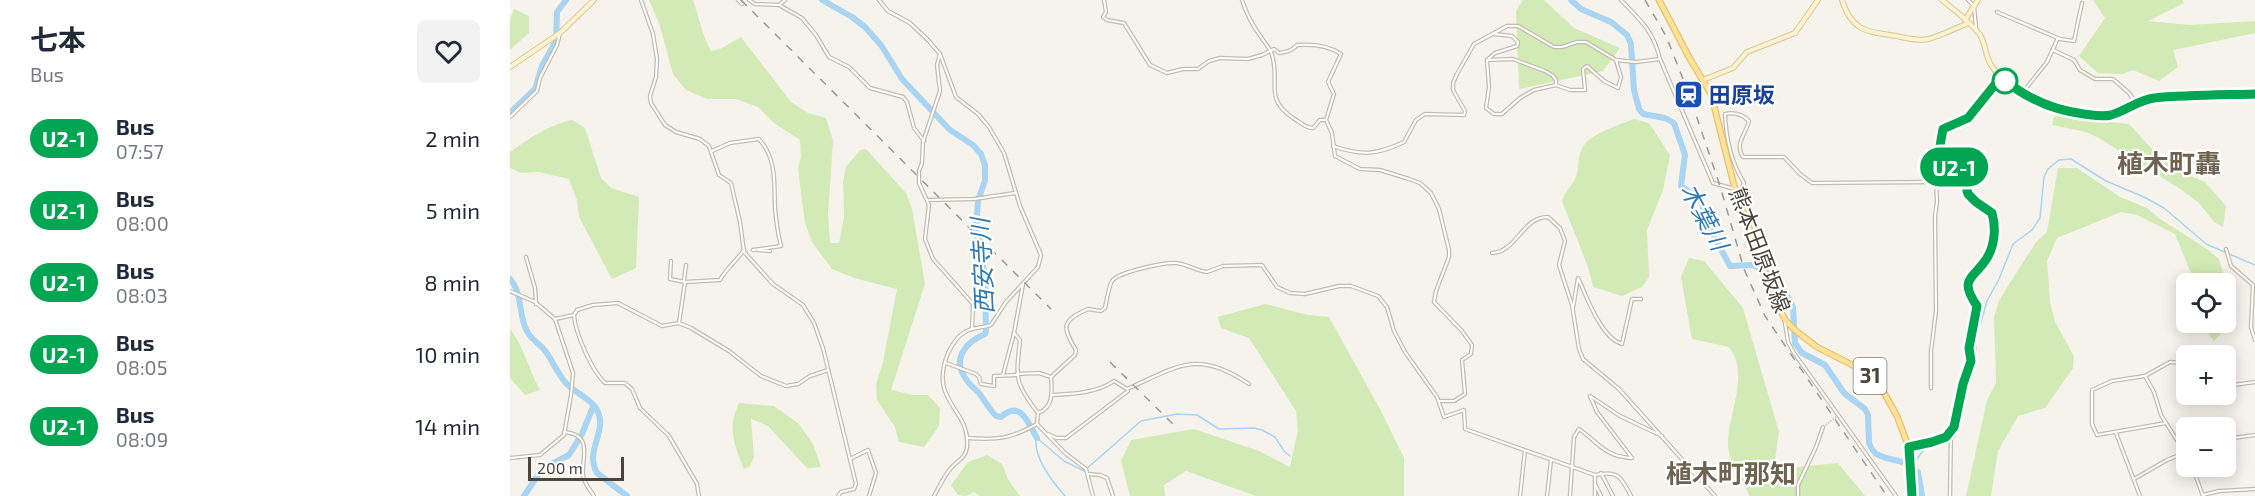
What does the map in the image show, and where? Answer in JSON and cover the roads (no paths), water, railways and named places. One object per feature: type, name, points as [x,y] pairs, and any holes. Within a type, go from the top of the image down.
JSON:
[{"type":"main road","name":"熊本田原坂線","points":[[1659,0],[1716,108],[1735,189],[1775,300],[1786,321],[1800,335],[1817,347],[1855,365],[1875,380],[1897,416],[1909,447],[1912,496]]},
{"type":"street","points":[[510,68],[559,34],[594,0]]},
{"type":"street","points":[[641,0],[653,34],[657,59],[656,77],[650,95],[651,103],[665,125],[676,132],[700,139],[712,151],[719,175],[731,183],[744,251],[773,284],[803,305],[814,322],[822,342],[856,487],[841,492],[838,496]]},
{"type":"street","points":[[738,0],[742,4]]},
{"type":"street","points":[[749,0],[755,4],[779,5],[802,18],[816,35],[829,57],[849,67],[870,88],[903,97],[907,102],[914,128],[924,141]]},
{"type":"street","points":[[779,5],[785,0]]},
{"type":"street","points":[[879,0],[888,11],[915,27],[940,54],[956,97],[983,119],[1000,146],[1015,193],[1041,255],[1041,263],[1006,302],[992,325],[964,332],[957,339],[945,362],[942,378],[944,390],[964,423],[967,438],[964,455],[951,468],[934,496]]},
{"type":"street","points":[[1104,0],[1106,12],[1103,16],[1107,20],[1124,23],[1150,64],[1167,73],[1183,69],[1198,69],[1220,57],[1248,59],[1274,49],[1279,53],[1293,50],[1297,45],[1310,44],[1341,54],[1328,82],[1334,94],[1326,120],[1332,133],[1335,156],[1360,169],[1380,170],[1409,179],[1426,188],[1436,202],[1449,257],[1434,302],[1472,345],[1470,354],[1462,360],[1465,394],[1454,401],[1439,402]]},
{"type":"street","points":[[1242,0],[1254,26],[1271,50],[1275,66],[1274,95],[1283,111],[1308,128],[1313,128],[1320,120],[1326,120]]},
{"type":"street","points":[[1621,0],[1647,27],[1713,183],[1735,189]]},
{"type":"street","points":[[1703,80],[1733,68],[1747,52],[1795,33],[1818,0]]},
{"type":"street","points":[[1842,0],[1846,12],[1857,26],[1878,35],[1915,40],[1928,39],[1967,22],[1978,0]]},
{"type":"street","points":[[1942,0],[1976,31],[1982,39],[1989,63],[2001,77],[2056,110],[2098,116],[2111,115],[2152,98],[2255,94]]},
{"type":"street","points":[[1968,0],[1974,6],[1976,31]]},
{"type":"street","points":[[1997,12],[2058,39],[2074,41],[2082,3]]},
{"type":"street","points":[[1333,146],[1362,154],[1385,150],[1404,142],[1416,120],[1425,114],[1464,116],[1465,111],[1453,90],[1453,83],[1474,44],[1507,26],[1518,26],[1554,47],[1586,42],[1616,60],[1636,63],[1660,59]]},
{"type":"street","points":[[510,117],[537,91],[540,78],[557,45],[559,34]]},
{"type":"street","points":[[1487,60],[1495,53],[1517,46],[1518,42],[1512,36],[1493,34]]},
{"type":"street","points":[[2023,92],[2047,62],[2058,39]]},
{"type":"street","points":[[2053,50],[2074,60],[2080,70],[2095,79],[2113,80],[2129,93],[2136,103]]},
{"type":"street","points":[[940,54],[937,65],[940,91],[924,141],[918,183],[927,200],[929,212],[924,229],[927,248],[933,259],[971,300],[974,307],[972,329]]},
{"type":"street","points":[[1487,60],[1513,59],[1552,75],[1556,80],[1556,85]]},
{"type":"street","points":[[1487,60],[1489,87],[1485,104],[1487,111],[1502,114],[1528,93],[1556,85],[1570,90],[1585,90],[1583,69],[1587,66],[1604,81],[1618,88],[1621,77],[1616,60]]},
{"type":"street","points":[[1931,388],[1931,351],[1936,311],[1936,182],[1943,161],[1940,146],[1943,129],[1968,118],[2001,77]]},
{"type":"street","points":[[1738,197],[1744,183],[1736,170],[1726,133],[1725,114],[1729,113],[1743,115],[1749,121],[1739,145],[1740,155],[1743,157],[1784,157],[1812,183],[1936,182]]},
{"type":"street","points":[[671,261],[670,279],[674,281],[720,280],[725,270],[733,265],[744,251],[781,246],[775,213],[774,166],[759,139],[730,143],[712,151]]},
{"type":"street","points":[[1943,161],[1962,171],[1968,194],[1992,213],[1995,231],[1987,258],[1971,275],[1968,285],[1968,293],[1977,306],[1969,348],[1971,361],[1963,384],[1958,415],[1951,433],[1950,496]]},
{"type":"street","points":[[927,200],[974,200],[1015,193]]},
{"type":"street","points":[[1492,253],[1502,252],[1534,219],[1548,217],[1554,220],[1565,241],[1559,265],[1573,311],[1579,349],[1583,359],[1619,388],[1715,496]]},
{"type":"street","points":[[2226,249],[2231,266],[2253,285],[2251,327],[2255,340]]},
{"type":"street","points":[[526,256],[535,288],[536,304]]},
{"type":"street","points":[[1038,413],[1045,410],[1051,401],[1052,377],[1075,355],[1076,350],[1065,333],[1065,326],[1077,314],[1088,309],[1101,311],[1105,308],[1112,281],[1116,277],[1173,262],[1207,272],[1223,267],[1262,265],[1277,287],[1290,293],[1305,294],[1339,285],[1351,285],[1378,296],[1387,307],[1394,331],[1405,352],[1439,402],[1444,417],[1464,410],[1465,429],[1595,475],[1613,472],[1618,475],[1631,496]]},
{"type":"street","points":[[679,323],[686,266]]},
{"type":"street","points":[[1573,311],[1578,278],[1607,334],[1622,344],[1632,299],[1641,299]]},
{"type":"street","points":[[1003,375],[1024,282]]},
{"type":"street","points":[[510,291],[536,304],[555,319],[573,373],[572,396],[561,438],[540,456],[510,458]]},
{"type":"street","points":[[699,496],[697,484],[669,436],[640,408],[632,388],[626,383],[605,383],[597,374],[576,333],[574,315],[577,310],[593,305],[618,303],[662,326],[679,323],[692,328],[729,351],[756,373],[786,386],[798,384],[810,376],[828,370]]},
{"type":"street","points":[[555,319],[574,315]]},
{"type":"street","points":[[1786,321],[1788,342],[1837,416],[1865,450],[1896,496]]},
{"type":"street","points":[[1014,333],[1020,340],[1017,374],[1024,396],[1038,413],[1037,424]]},
{"type":"street","points":[[945,362],[980,376],[981,384],[994,386],[994,376],[1039,373],[1052,377]]},
{"type":"street","points":[[2166,423],[2097,435],[2092,423],[2092,390],[2112,381],[2145,376],[2170,362],[2176,362]]},
{"type":"street","points":[[1052,395],[1080,393],[1109,385],[1114,381],[1127,389],[1181,365],[1202,363],[1234,374],[1249,384]]},
{"type":"street","points":[[2145,376],[2166,423],[2176,438]]},
{"type":"street","points":[[2236,385],[2255,382]]},
{"type":"street","points":[[1047,433],[1056,438],[1066,438],[1128,392]]},
{"type":"street","points":[[1570,496],[1574,438],[1579,429],[1603,451],[1622,458],[1632,458],[1597,412],[1590,396],[1620,416],[1662,436]]},
{"type":"street","points":[[967,438],[1004,439],[1037,424]]},
{"type":"street","points":[[1037,424],[1065,453],[1086,469],[1093,496]]},
{"type":"street","points":[[1798,496],[1798,485],[1812,458],[1823,427]]},
{"type":"street","points":[[564,432],[578,437],[583,443],[585,454],[583,476],[594,496]]},
{"type":"street","points":[[1909,447],[1932,442],[1951,433]]},
{"type":"street","points":[[2116,433],[2140,496]]},
{"type":"street","points":[[2236,438],[2255,435]]},
{"type":"street","points":[[849,460],[868,450],[876,473],[869,496]]},
{"type":"street","points":[[1520,496],[1525,450]]},
{"type":"street","points":[[2133,480],[2167,460],[2176,457]]},
{"type":"street","points":[[1548,496],[1551,459]]},
{"type":"street","points":[[1602,473],[1612,496]]},
{"type":"street","points":[[1089,474],[1107,478],[1113,496]]},
{"type":"street","points":[[1595,475],[1595,496]]},
{"type":"street","points":[[2196,477],[2203,495],[2219,491],[2255,489]]},
{"type":"street","points":[[1595,483],[1601,496]]},
{"type":"waterway","points":[[510,113],[535,89],[542,66],[556,41],[557,12],[566,0]]},
{"type":"waterway","name":"西安寺川","points":[[822,0],[865,27],[881,45],[902,79],[950,130],[973,145],[981,154],[985,165],[985,181],[978,200],[976,228],[985,277],[986,331],[967,346],[960,358],[960,365],[967,381],[996,416],[1001,417],[1008,412],[1019,412],[1027,420],[1037,438]]},
{"type":"waterway","name":"木葉川","points":[[1571,0],[1581,9],[1611,22],[1627,35],[1631,44],[1634,90],[1639,109],[1643,114],[1665,118],[1674,123],[1685,155],[1681,186],[1701,201],[1710,229],[1730,266],[1753,265],[1778,279],[1793,307],[1795,343],[1802,353],[1825,365],[1844,393],[1865,409],[1868,415],[1869,443],[1876,454],[1907,463],[1918,472],[1922,496]]},
{"type":"waterway","points":[[1912,466],[1923,450],[1935,443],[1947,442],[1955,437],[1958,417],[1976,365],[1976,339],[1987,301],[2013,244],[2032,230],[2040,218],[2044,177],[2048,169],[2059,160],[2071,159],[2106,181],[2144,197],[2164,208],[2206,244],[2255,265]]},
{"type":"waterway","points":[[510,279],[518,293],[524,325],[528,332],[545,350],[566,383],[594,405],[597,410],[600,429],[593,458],[597,473],[627,496]]},
{"type":"waterway","points":[[524,496],[542,469],[569,455],[582,434],[593,407]]},
{"type":"waterway","points":[[1037,438],[1064,461],[1084,471],[1141,421],[1177,414],[1197,415],[1219,429],[1254,428],[1262,430],[1275,437],[1290,456]]},
{"type":"waterway","points":[[1036,438],[1041,462],[1065,496]]},
{"type":"tunnel","points":[[1823,427],[1837,416]]},
{"type":"railway","points":[[741,0],[1051,309]]},
{"type":"railway","points":[[1645,0],[1666,36],[1689,94],[1720,186],[1744,269],[1765,316],[1887,496]]},
{"type":"railway","points":[[1110,362],[1178,429]]},
{"type":"place","name":"田原坂","points":[[1688,95]]},
{"type":"district","name":"植木町轟","points":[[2169,164]]},
{"type":"district","name":"植木町那知","points":[[1731,474]]}]
